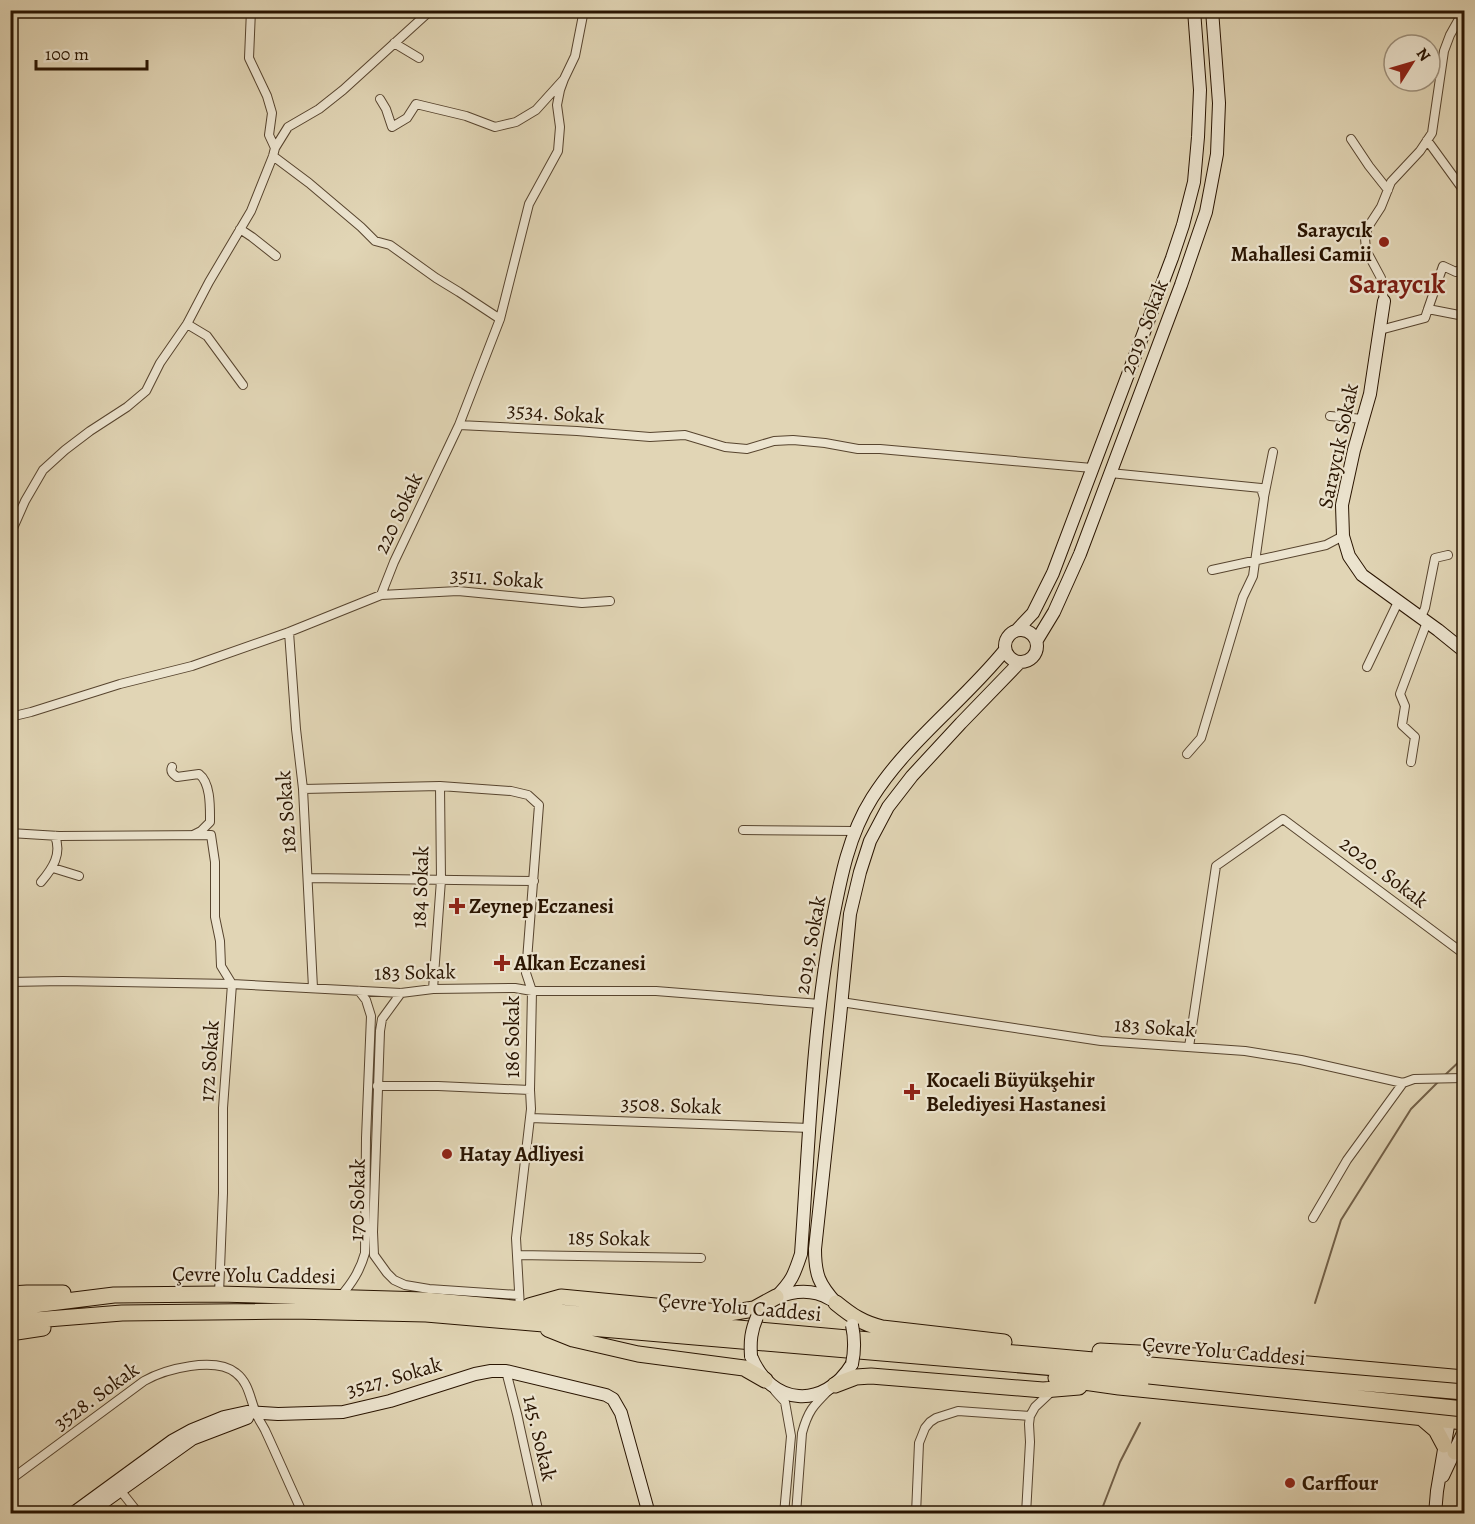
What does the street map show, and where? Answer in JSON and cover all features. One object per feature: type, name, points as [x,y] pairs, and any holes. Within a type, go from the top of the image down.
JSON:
[{"type":"highway","points":[[10,1294],[114,1295]]},
{"type":"highway","name":"Çevre Yolu Caddesi","points":[[10,1308],[114,1295],[219,1294],[520,1302],[942,1347],[1464,1409]]},
{"type":"highway","points":[[520,1302],[561,1297],[729,1313],[754,1309],[776,1298]]},
{"type":"highway","points":[[837,1303],[855,1318],[882,1328],[1070,1351]]},
{"type":"highway","name":"Çevre Yolu Caddesi","points":[[10,1322],[122,1313],[292,1311],[426,1314],[865,1352],[1149,1371],[1464,1379]]},
{"type":"highway","points":[[10,1333],[122,1313]]},
{"type":"highway","points":[[531,1323],[573,1340],[638,1354],[744,1368],[765,1380]]},
{"type":"highway","points":[[942,1347],[1145,1353],[1254,1359],[1464,1379]]},
{"type":"highway","points":[[865,1352],[1107,1385],[1464,1422]]},
{"type":"highway","points":[[836,1385],[856,1377],[871,1376],[1043,1390],[1107,1385]]},
{"type":"highway","points":[[1422,1418],[1455,1447]]},
{"type":"street","points":[[251,10],[249,58],[267,96],[272,114],[269,135],[274,152],[375,241],[390,245],[500,319]]},
{"type":"street","points":[[10,535],[25,501],[43,470],[65,450],[146,391],[160,363],[187,324],[251,211],[274,152],[288,127],[319,109],[343,90],[431,10]]},
{"type":"street","points":[[380,99],[392,127],[407,118],[417,104],[466,116],[495,127],[516,122],[536,110],[564,79],[575,56],[584,10]]},
{"type":"street","name":"2019. Sokak","points":[[776,1298],[789,1283],[801,1254],[824,967],[843,869],[857,823],[904,754],[989,670],[1005,650],[1008,636],[1033,613],[1053,573],[1172,258],[1194,182],[1200,90],[1194,10]]},
{"type":"street","name":"2019. Sokak","points":[[837,1303],[821,1286],[814,1249],[850,914],[860,872],[870,841],[888,807],[912,776],[1020,662],[1034,656],[1038,646],[1037,640],[1054,612],[1080,554],[1206,212],[1217,154],[1218,134],[1212,10]]},
{"type":"street","points":[[1384,301],[1381,278],[1368,256],[1365,245],[1368,228],[1381,207],[1391,182],[1420,151],[1432,133],[1444,51],[1464,10]]},
{"type":"street","points":[[394,43],[419,58]]},
{"type":"street","name":"220 Sokak","points":[[381,595],[394,562],[459,425],[500,319],[529,204],[558,151],[560,127],[557,105],[564,79]]},
{"type":"street","points":[[1351,139],[1388,190]]},
{"type":"street","points":[[1427,140],[1464,191]]},
{"type":"street","points":[[240,229],[276,256]]},
{"type":"street","points":[[1380,330],[1425,318],[1443,266],[1456,272],[1463,268],[1464,264]]},
{"type":"street","name":"Saraycık Sokak","points":[[1384,301],[1370,394],[1342,505],[1343,536],[1349,556],[1362,575],[1464,651]]},
{"type":"street","points":[[1428,309],[1464,316]]},
{"type":"street","points":[[187,324],[207,336],[243,385]]},
{"type":"street","points":[[1330,416],[1363,418]]},
{"type":"street","name":"3534. Sokak","points":[[459,425],[650,437],[685,435],[725,447],[747,449],[774,441],[793,440],[858,449],[880,448],[1092,468]]},
{"type":"street","points":[[1187,754],[1201,738],[1243,597],[1253,576],[1273,452]]},
{"type":"street","points":[[1110,473],[1261,488],[1264,498]]},
{"type":"street","points":[[1212,570],[1326,545],[1343,536]]},
{"type":"street","points":[[1411,762],[1415,737],[1402,725],[1405,706],[1400,694],[1424,620],[1435,558],[1448,555]]},
{"type":"street","name":"3511. Sokak","points":[[381,595],[458,591],[582,603],[610,601]]},
{"type":"street","points":[[10,717],[120,684],[192,666],[289,632],[381,595]]},
{"type":"street","points":[[1366,666],[1398,602]]},
{"type":"street","points":[[1017,630],[1027,630],[1037,640]]},
{"type":"street","name":"182 Sokak","points":[[289,632],[303,789],[313,988]]},
{"type":"street","points":[[1005,650],[1011,658],[1020,662]]},
{"type":"street","points":[[10,833],[55,836],[193,835],[210,822],[206,781],[199,774],[177,777],[172,773],[172,767]]},
{"type":"street","name":"186 Sokak","points":[[303,789],[440,786],[511,791],[528,795],[539,805],[526,973],[532,991],[531,1109],[516,1238],[520,1302]]},
{"type":"street","name":"184 Sokak","points":[[433,989],[441,880],[440,786]]},
{"type":"street","name":"2020. Sokak","points":[[1189,1047],[1216,866],[1283,819],[1464,954]]},
{"type":"street","points":[[743,830],[855,831]]},
{"type":"street","name":"172 Sokak","points":[[193,835],[210,835],[215,862],[215,917],[220,941],[221,966],[232,984],[223,1108],[223,1193],[219,1294]]},
{"type":"street","points":[[41,882],[52,868],[57,854],[58,844],[55,836]]},
{"type":"street","points":[[52,868],[79,876]]},
{"type":"street","points":[[308,878],[534,881]]},
{"type":"street","name":"183 Sokak","points":[[10,982],[232,984],[401,993],[433,989],[514,988],[532,991],[656,991],[820,1004]]},
{"type":"street","name":"170 Sokak","points":[[340,1297],[362,1266],[365,1253],[366,1138],[371,1016],[366,1000],[359,991]]},
{"type":"street","name":"170 Sokak","points":[[401,993],[382,1019],[380,1031],[374,1256],[394,1280],[405,1285],[520,1302]]},
{"type":"street","name":"183 Sokak","points":[[841,1002],[1101,1041],[1245,1051],[1290,1058],[1403,1083],[1414,1079],[1464,1078]]},
{"type":"street","points":[[1313,1218],[1347,1160],[1403,1083]]},
{"type":"street","points":[[377,1086],[530,1090]]},
{"type":"street","name":"3508. Sokak","points":[[530,1118],[810,1128]]},
{"type":"street","name":"185 Sokak","points":[[517,1255],[701,1258]]},
{"type":"street","points":[[784,1514],[791,1436],[789,1419],[785,1402],[757,1369],[750,1343],[752,1329],[765,1306],[776,1298],[791,1292],[807,1291],[823,1294],[837,1303],[846,1313],[852,1324],[855,1351],[852,1364],[845,1375],[812,1407],[805,1421],[802,1433],[796,1514]]},
{"type":"street","name":"3528. Sokak","points":[[10,1479],[144,1381],[174,1369],[197,1365],[225,1366],[245,1383],[256,1414],[303,1514]]},
{"type":"street","name":"3527. Sokak","points":[[87,1514],[172,1441],[224,1417],[237,1413],[343,1412],[390,1401],[475,1374],[506,1371],[606,1395],[613,1399],[621,1413],[649,1514]]},
{"type":"street","name":"145. Sokak","points":[[506,1371],[539,1514]]},
{"type":"street","points":[[1455,1447],[1449,1421],[1464,1379]]},
{"type":"street","points":[[765,1380],[777,1390],[792,1395],[807,1396],[822,1393],[836,1385]]},
{"type":"street","points":[[1026,1514],[1030,1416],[1035,1407],[1054,1389]]},
{"type":"street","points":[[915,1514],[919,1443],[930,1422],[958,1411],[1030,1416]]},
{"type":"street","points":[[1434,1514],[1437,1491],[1464,1431]]},
{"type":"street","points":[[117,1486],[139,1514]]},
{"type":"street","name":"3527. Sokak","points":[[72,1514],[117,1486]]},
{"type":"waterway","points":[[1445,1075],[1464,1057]]},
{"type":"waterway","points":[[1315,1303],[1341,1220],[1411,1109],[1439,1081]]},
{"type":"waterway","points":[[1100,1514],[1120,1462],[1140,1423]]},
{"type":"place","name":"Saraycık Mahallesi Camii","points":[[1384,242]]},
{"type":"place","name":"Zeynep Eczanesi","points":[[457,906]]},
{"type":"place","name":"Alkan Eczanesi","points":[[502,963]]},
{"type":"place","name":"Kocaeli Büyükşehir Belediyesi Hastanesi","points":[[912,1092]]},
{"type":"place","name":"Hatay Adliyesi","points":[[447,1154]]},
{"type":"place","name":"Carffour","points":[[1290,1483]]},
{"type":"district","name":"Saraycık","points":[[1397,284]]}]
